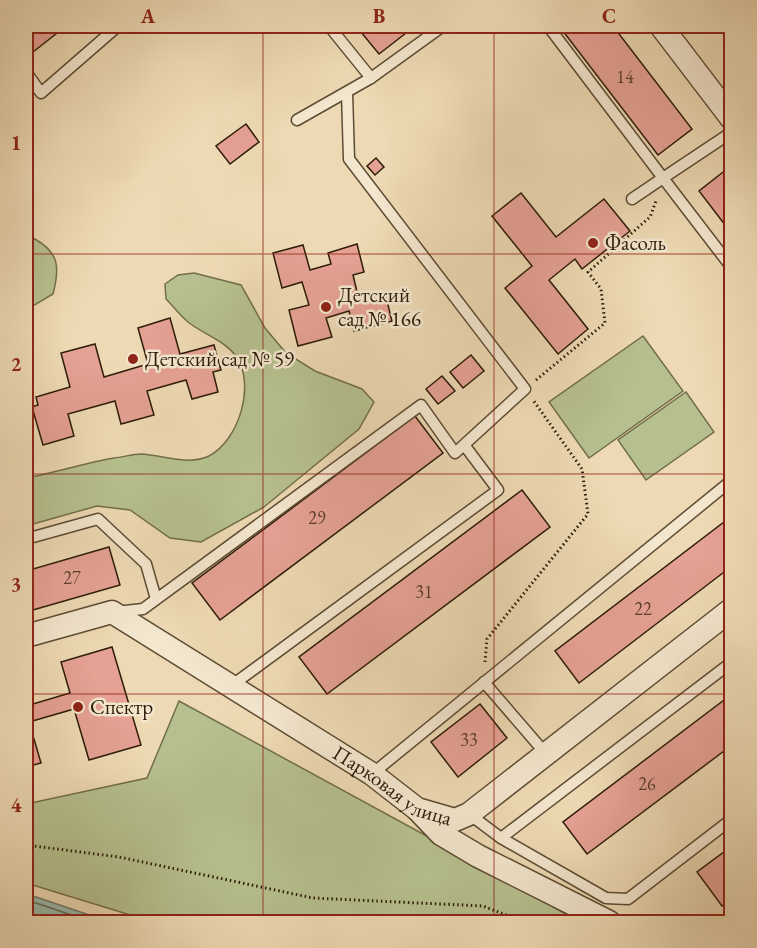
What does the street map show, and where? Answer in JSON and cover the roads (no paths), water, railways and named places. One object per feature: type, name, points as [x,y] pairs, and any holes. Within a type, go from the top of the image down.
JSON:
[{"type":"street","points":[[661,26],[732,119]]},
{"type":"street","name":"Парковая улица","points":[[112,612],[372,774],[417,809],[455,820],[469,814],[732,609]]},
{"type":"street","points":[[26,636],[112,612]]},
{"type":"street","points":[[417,809],[441,834],[498,866],[609,922]]},
{"type":"lane","points":[[26,72],[41,93],[118,26]]},
{"type":"lane","points":[[328,26],[371,78]]},
{"type":"lane","points":[[297,120],[371,78],[443,26]]},
{"type":"lane","points":[[548,26],[732,268]]},
{"type":"lane","points":[[112,612],[143,609],[421,405],[455,453],[525,389],[349,159],[347,93]]},
{"type":"lane","points":[[632,200],[732,132]]},
{"type":"lane","points":[[231,686],[498,490],[465,446]]},
{"type":"lane","points":[[372,774],[732,480]]},
{"type":"lane","points":[[26,539],[98,519],[146,564],[156,599]]},
{"type":"lane","points":[[501,838],[732,662]]},
{"type":"lane","points":[[484,682],[546,754]]},
{"type":"lane","points":[[469,814],[501,838],[606,898],[628,899],[732,819]]},
{"type":"water","points":[[26,896],[36,897],[110,922],[26,922]]},
{"type":"place","name":"Фасоль","points":[[593,243]]},
{"type":"place","name":"Детский сад № 166","points":[[326,307]]},
{"type":"place","name":"Детский сад № 59","points":[[133,359]]},
{"type":"place","name":"Спектр","points":[[78,707]]}]
